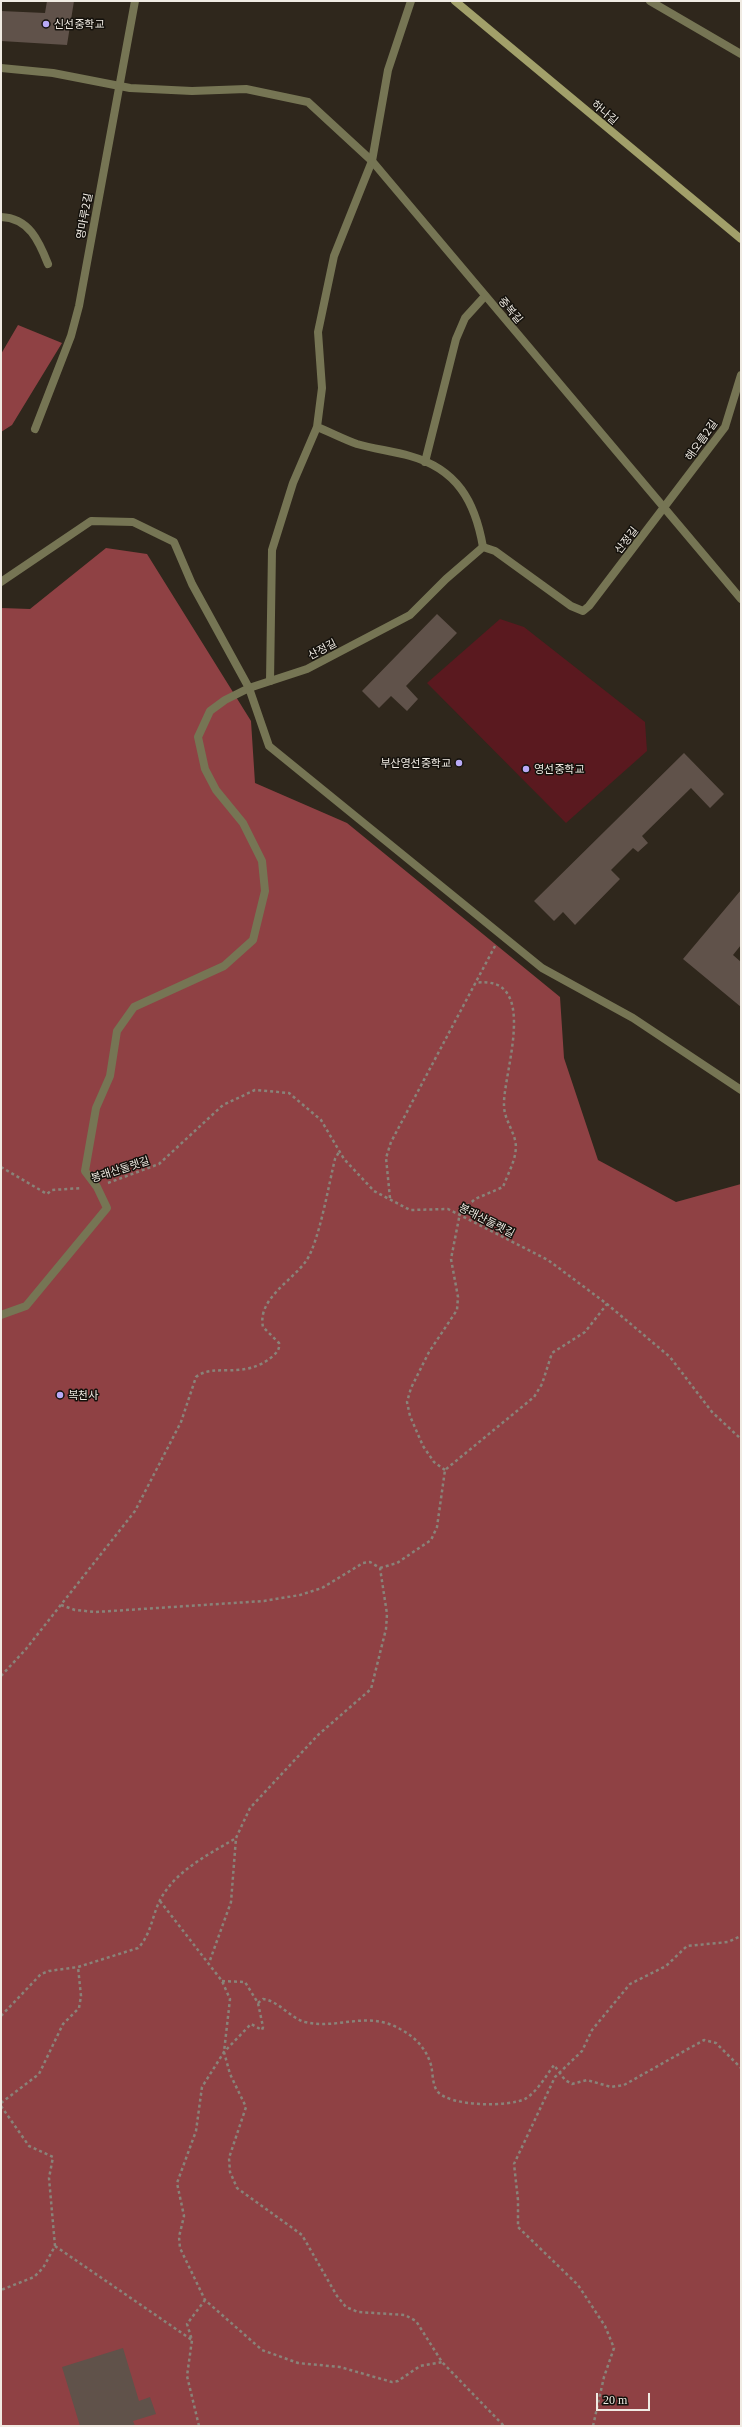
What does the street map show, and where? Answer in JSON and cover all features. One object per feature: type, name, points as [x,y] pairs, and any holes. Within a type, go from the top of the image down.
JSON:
[{"type":"main road","name":"하나길","points":[[455,1],[741,239]]},
{"type":"street","name":"영마루2길","points":[[35,429],[72,336],[79,306],[135,1]]},
{"type":"street","points":[[270,681],[272,550],[293,483],[317,427],[322,388],[318,332],[323,298],[334,256],[372,161],[388,70],[411,1]]},
{"type":"street","points":[[650,1],[741,54]]},
{"type":"street","name":"중복길","points":[[1,68],[52,73],[119,86],[192,91],[246,89],[308,102],[372,161],[664,510],[741,599]]},
{"type":"street","points":[[1,218],[21,222],[32,231],[48,264]]},
{"type":"street","points":[[425,462],[456,339],[465,318],[485,296]]},
{"type":"street","name":"해오름2길","points":[[664,510],[725,427],[741,375]]},
{"type":"street","points":[[317,427],[356,443],[411,456],[453,478],[462,488],[480,528],[483,547]]},
{"type":"street","name":"산정길","points":[[1,1315],[26,1306],[107,1208],[97,1187],[85,1171],[96,1108],[110,1076],[117,1031],[134,1007],[224,966],[253,940],[265,891],[262,861],[243,823],[216,790],[205,769],[198,737],[210,711],[248,688],[307,669],[410,615],[446,578],[483,547],[495,551],[571,606],[583,611],[590,606],[664,510]]},
{"type":"street","points":[[1,582],[90,521],[134,522],[174,542],[192,584],[248,688],[269,746],[542,968],[633,1018],[741,1090]]},
{"type":"path","points":[[390,1199],[387,1180],[388,1149],[501,935]]},
{"type":"path","points":[[445,1470],[434,1462],[423,1446],[410,1416],[407,1402],[411,1388],[429,1352],[457,1310],[458,1297],[451,1259],[459,1215],[475,1199],[503,1187],[516,1150],[504,1106],[514,1032],[515,1013],[510,999],[500,986],[493,982],[475,983]]},
{"type":"path","name":"봉래산둘렛길","points":[[1,1167],[47,1194],[52,1190],[97,1187],[159,1164],[223,1106],[255,1090],[289,1093],[321,1120],[339,1152],[374,1191],[410,1210],[448,1210],[548,1260],[607,1304],[670,1357],[712,1412],[741,1439]]},
{"type":"path","points":[[1,1676],[61,1605],[135,1511],[181,1422],[196,1378],[207,1372],[254,1369],[267,1361],[278,1349],[279,1343],[263,1327],[262,1312],[270,1300],[307,1260],[314,1242],[335,1159],[339,1152]]},
{"type":"path","points":[[61,1605],[76,1610],[96,1612],[264,1601],[322,1588],[363,1563],[370,1562],[380,1568],[397,1564],[431,1540],[437,1527],[445,1470],[534,1396],[542,1384],[552,1353],[585,1332],[607,1304]]},
{"type":"path","points":[[209,1963],[231,1902],[236,1838],[250,1808],[318,1735],[371,1689],[386,1629],[387,1614],[380,1568]]},
{"type":"path","points":[[1,2016],[41,1974],[49,1971],[78,1967],[138,1948],[144,1942],[160,1900],[176,1878],[236,1838]]},
{"type":"path","points":[[160,1900],[222,1981],[230,1999],[224,2052],[230,2074],[246,2107],[229,2158],[230,2172],[237,2188],[302,2235],[346,2307],[358,2312],[397,2314],[411,2317],[423,2329],[443,2362],[504,2426]]},
{"type":"path","points":[[593,2426],[604,2377],[614,2348],[605,2326],[578,2285],[518,2227],[518,2200],[514,2164],[533,2120],[555,2077],[582,2051],[592,2030],[630,1984],[666,1966],[687,1946],[728,1942],[741,1936]]},
{"type":"path","points":[[1,2290],[34,2277],[43,2268],[55,2246],[49,2178],[54,2157],[29,2146],[1,2105],[39,2074],[63,2024],[79,2008],[81,1996],[78,1967]]},
{"type":"path","points":[[222,1981],[245,1982],[258,2003],[263,2027],[262,2030],[250,2024],[224,2052],[202,2087],[196,2131],[177,2183],[184,2216],[179,2237],[180,2248],[205,2300],[262,2350],[298,2363],[340,2367],[392,2382],[398,2381],[420,2366],[443,2362]]},
{"type":"path","points":[[258,2003],[263,1999],[272,2002],[296,2018],[306,2022],[370,2019],[399,2028],[414,2038],[423,2048],[431,2064],[434,2083],[438,2091],[459,2102],[517,2101],[530,2095],[554,2065],[572,2084],[587,2080],[611,2087],[624,2085],[694,2045],[711,2040],[722,2047],[741,2068]]},
{"type":"path","points":[[55,2246],[192,2340]]},
{"type":"path","points":[[199,2426],[187,2376],[192,2340],[188,2322],[205,2300]]},
{"type":"shaded area","points":[[18,325],[62,343],[12,425],[1,432],[1,354]]},
{"type":"shaded area","points":[[106,548],[147,554],[251,721],[255,783],[347,823],[560,997],[564,1058],[598,1160],[676,1202],[741,1184],[741,2426],[1,2426],[1,608],[30,609]]},
{"type":"shaded area","points":[[500,619],[524,627],[645,722],[647,751],[566,823],[427,683]]},
{"type":"building","points":[[47,1],[74,1],[67,45],[1,41],[1,11],[45,13]]},
{"type":"building","points":[[437,614],[457,633],[406,686],[418,699],[407,711],[391,696],[379,708],[362,691]]},
{"type":"building","points":[[684,753],[724,794],[710,808],[691,788],[642,836],[648,843],[638,852],[633,848],[611,870],[620,879],[575,925],[563,912],[554,921],[534,901]]},
{"type":"building","points":[[741,890],[741,945],[733,955],[741,962],[741,1007],[683,959]]},
{"type":"building","points":[[123,2348],[139,2401],[150,2397],[156,2414],[133,2421],[135,2426],[80,2426],[62,2367]]},
{"type":"place","name":"신선중학교","points":[[46,24]]},
{"type":"place","name":"부산영선중학교","points":[[459,763]]},
{"type":"place","name":"영선중학교","points":[[526,769]]},
{"type":"place","name":"복천사","points":[[60,1395]]}]
